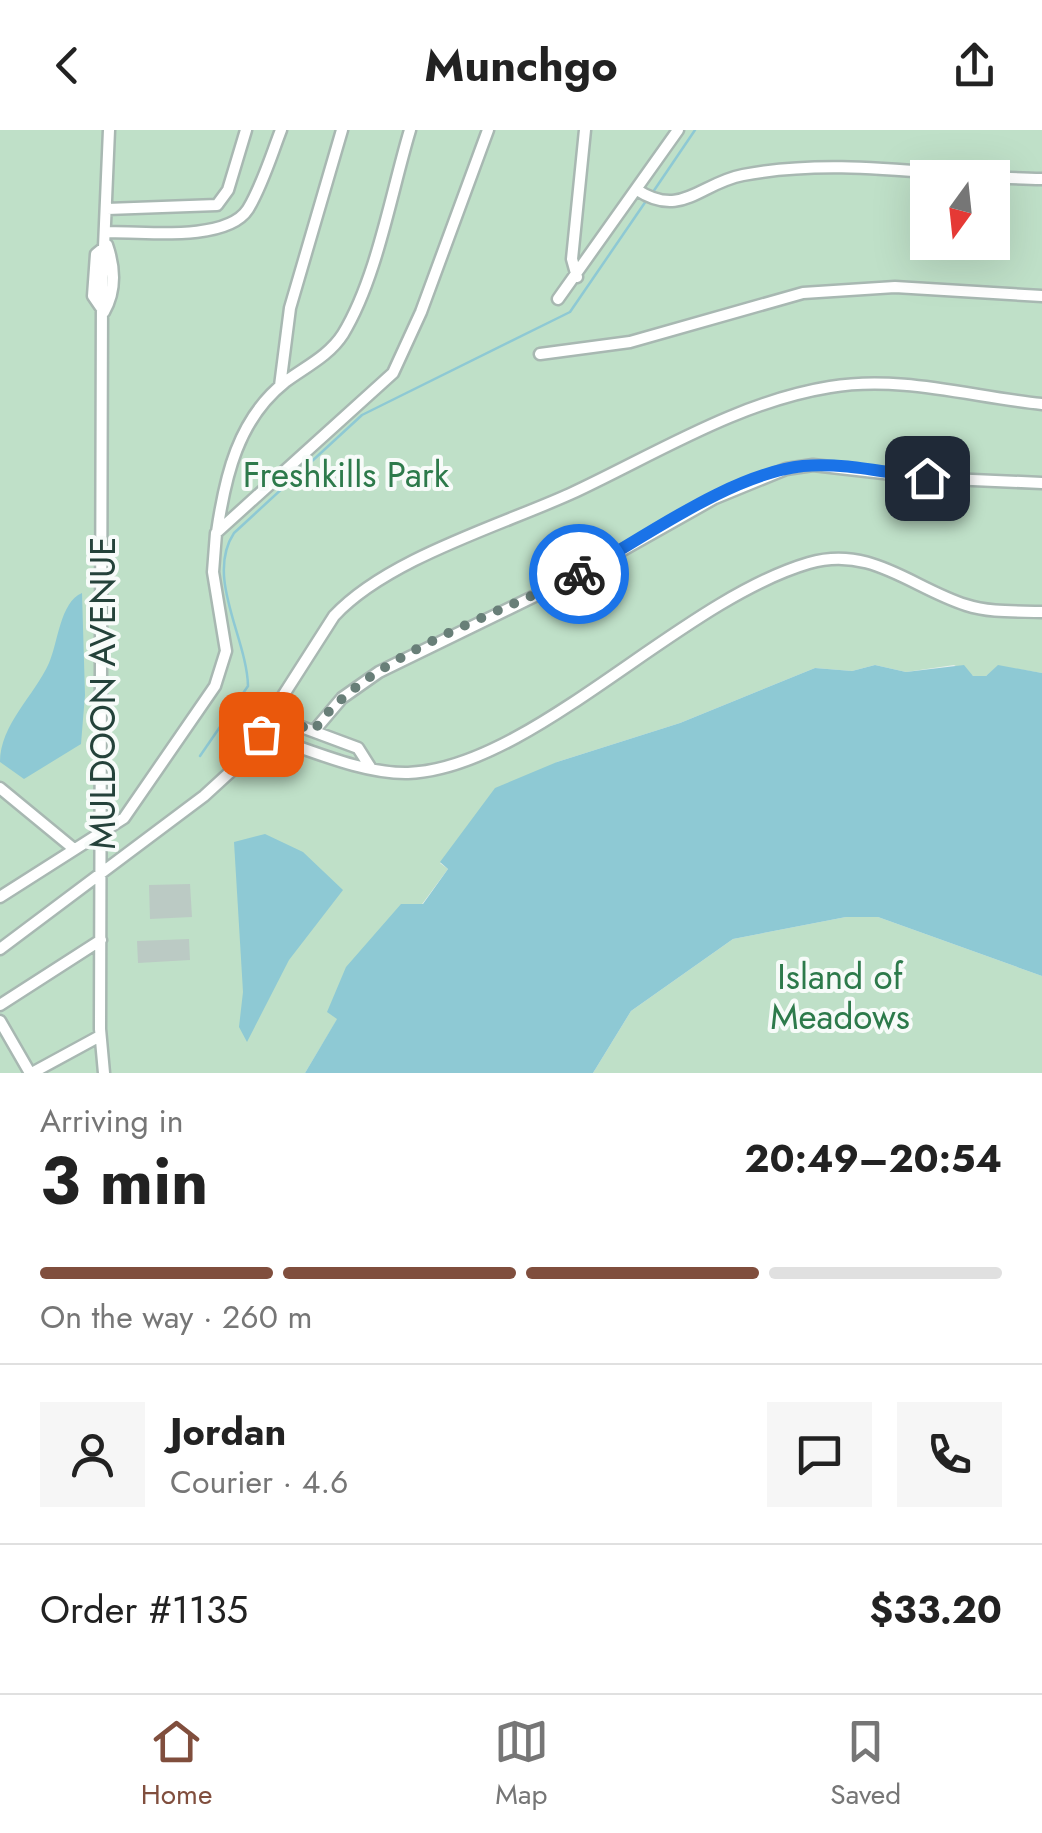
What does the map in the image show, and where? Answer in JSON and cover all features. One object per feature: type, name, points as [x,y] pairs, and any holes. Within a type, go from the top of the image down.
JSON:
[{"type":"street","name":"MULDOON AVENUE","points":[[104,1073],[100,1036],[104,312],[109,130]]},
{"type":"street","points":[[107,209],[217,204],[225,197],[246,130]]},
{"type":"street","points":[[107,232],[204,231],[230,225],[248,209],[281,130]]},
{"type":"street","points":[[280,386],[290,308],[342,130]]},
{"type":"street","points":[[0,897],[124,818],[223,668],[225,628],[214,572],[216,533],[234,454],[252,419],[280,386],[328,353],[354,312],[410,130]]},
{"type":"street","points":[[216,533],[393,373],[421,312],[488,130]]},
{"type":"street","points":[[577,277],[572,259],[585,130]]},
{"type":"street","points":[[558,299],[678,130]]},
{"type":"street","points":[[637,190],[656,202],[672,204],[742,175],[867,166],[1042,180]]},
{"type":"street","points":[[540,354],[630,342],[803,292],[895,288],[1042,296]]},
{"type":"street","points":[[0,949],[204,796],[240,763],[318,635],[347,601],[365,589],[745,411],[794,395],[866,383],[1042,404]]},
{"type":"street","points":[[314,731],[342,698],[379,672],[582,572],[715,498],[786,469],[814,465],[927,478],[1042,483]]},
{"type":"street","points":[[261,734],[370,767],[421,772],[487,750],[528,729],[713,607],[809,563],[832,559],[872,562],[969,606],[1042,612]]},
{"type":"street","points":[[272,716],[358,748],[370,767]]},
{"type":"street","points":[[0,788],[74,849]]},
{"type":"street","points":[[0,1006],[101,940]]},
{"type":"street","points":[[0,1022],[31,1073],[100,1036]]},
{"type":"green space","name":"Freshkills Park","points":[[0,130],[1042,130],[1042,673],[998,666],[986,676],[973,676],[954,665],[906,672],[875,665],[852,671],[815,668],[680,723],[557,762],[440,863],[448,869],[338,1018],[305,1073],[0,1073]]},
{"type":"green space","name":"Island of Meadows","points":[[846,917],[878,917],[1042,976],[1042,1073],[593,1073],[631,1011],[733,939]]},
{"type":"water","points":[[82,593],[85,695],[81,744],[24,779],[0,762],[1,748],[49,663],[69,605]]},
{"type":"water","points":[[875,665],[906,672],[964,665],[973,676],[986,676],[998,665],[1042,673],[1042,976],[878,917],[846,917],[733,939],[631,1011],[593,1073],[305,1073],[337,1019],[327,1012],[346,967],[401,904],[423,904],[448,869],[440,862],[495,788],[557,762],[680,723],[815,668],[852,671]]},
{"type":"water","points":[[265,834],[303,852],[343,890],[289,960],[247,1042],[239,1027],[243,992],[234,842]]},
{"type":"building","points":[[190,884],[192,917],[150,919],[149,885]]},
{"type":"building","points":[[189,939],[190,960],[138,963],[137,941]]},
{"type":"waterway","points":[[653,192],[695,130]]},
{"type":"waterway","points":[[200,756],[248,686],[225,588],[226,550],[234,533],[362,415],[570,312],[646,201]]},
{"type":"way so far","points":[[261,734],[272,716],[314,731],[342,698],[379,672],[441,638],[579,574]]},
{"type":"route","points":[[579,574],[715,498],[786,469],[814,465],[927,478]]}]
